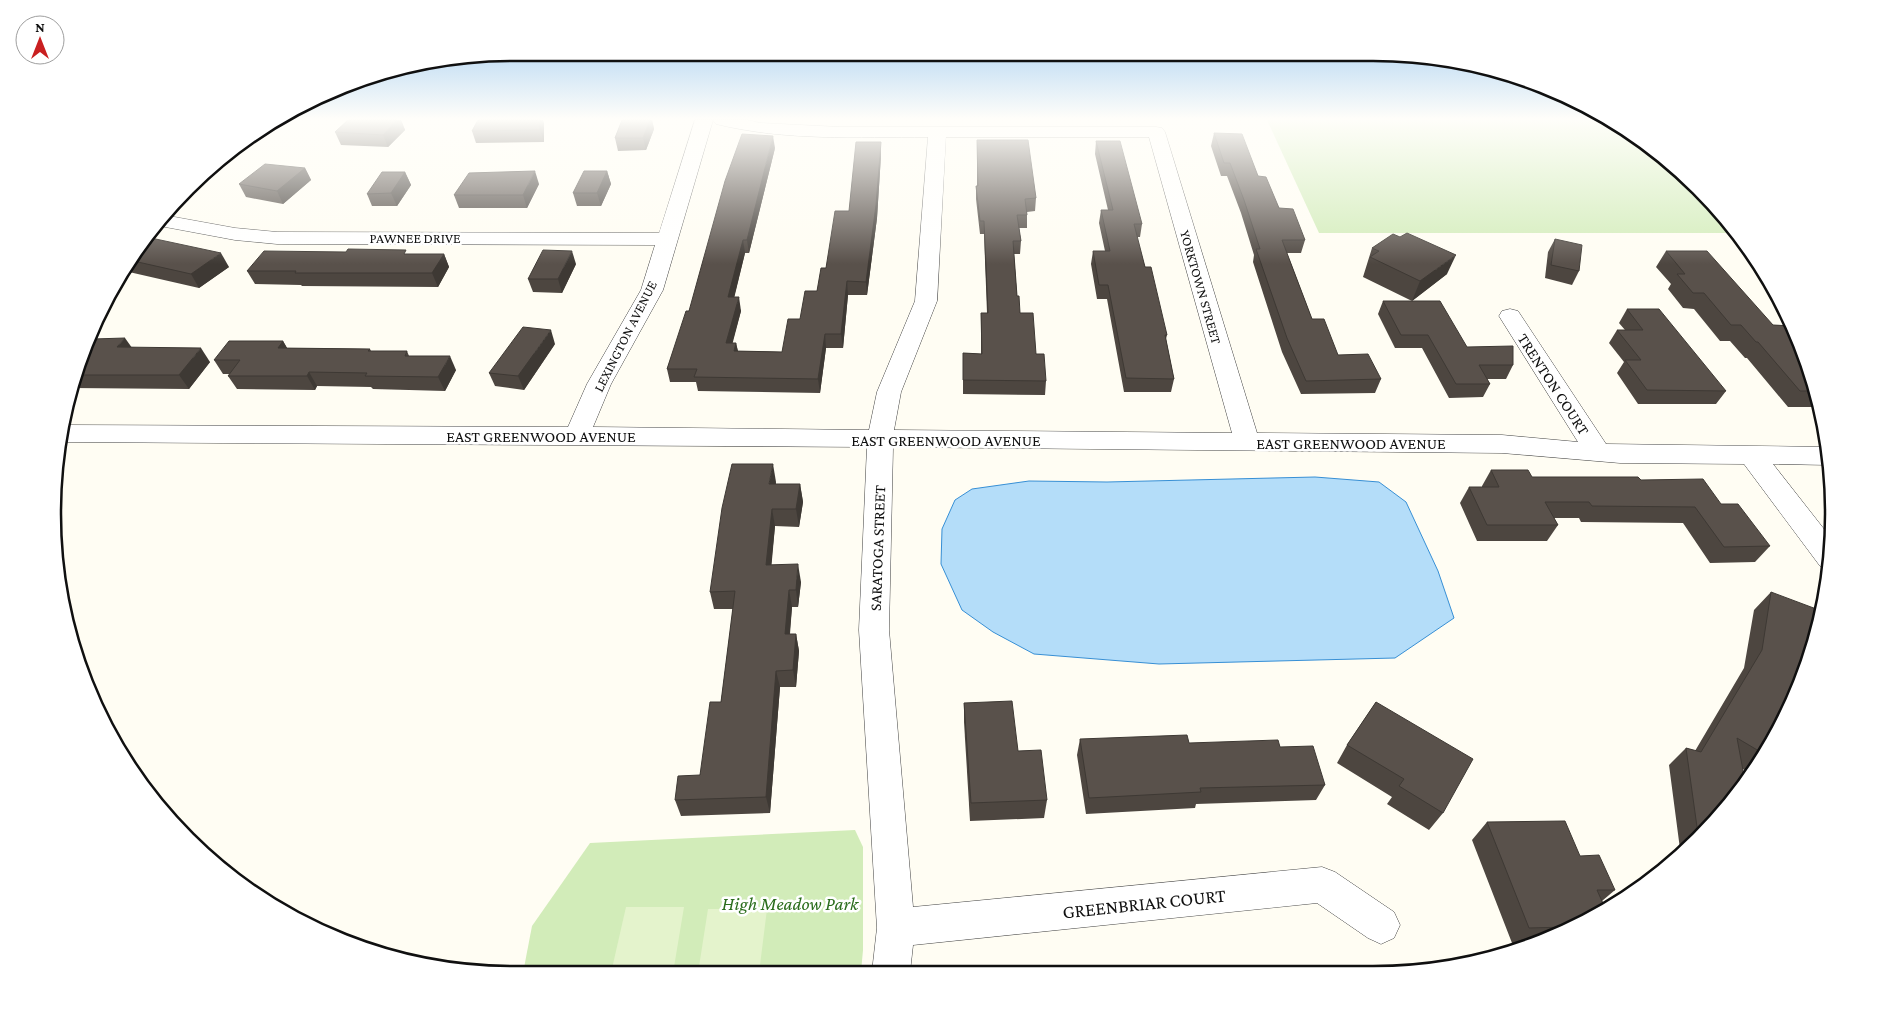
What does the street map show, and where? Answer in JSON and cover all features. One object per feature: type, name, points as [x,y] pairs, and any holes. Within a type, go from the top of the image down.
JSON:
[{"type":"street","name":"LEXINGTON AVENUE","points":[[577,436],[599,384],[652,290],[689,168]]},
{"type":"street","name":"SARATOGA STREET","points":[[892,966],[896,928],[874,630],[880,439],[889,392],[926,301],[935,168]]},
{"type":"street","name":"YORKTOWN STREET","points":[[1167,168],[1247,442]]},
{"type":"street","name":"PAWNEE DRIVE","points":[[169,221],[236,234],[277,238],[666,239]]},
{"type":"street","name":"TRENTON COURT","points":[[1510,316],[1598,452]]},
{"type":"street","name":"EAST GREENWOOD AVENUE","points":[[68,434],[577,436],[1502,444],[1620,454],[1821,456]]},
{"type":"street","points":[[1752,456],[1823,549]]},
{"type":"street","name":"GREENBRIAR COURT","points":[[896,928],[1322,885],[1381,925]]},
{"type":"green space","points":[[1289,168],[1665,168],[1713,215],[1727,233],[1319,233]]},
{"type":"green space","name":"High Meadow Park","points":[[855,830],[863,847],[862,966],[524,966],[532,926],[590,843]]},
{"type":"green space","points":[[626,907],[684,907],[674,966],[613,966]]},
{"type":"green space","points":[[708,909],[767,909],[760,966],[699,966]]},
{"type":"water","points":[[1315,477],[1379,482],[1406,502],[1438,571],[1454,618],[1395,658],[1159,664],[1034,654],[993,632],[962,610],[941,564],[942,529],[955,500],[972,489],[1029,481],[1107,482]]},
{"type":"building","points":[[260,168],[305,168],[277,191],[239,184]]},
{"type":"building","points":[[730,168],[765,168],[747,240],[743,240],[728,297],[739,297],[726,343],[736,343],[734,351],[782,352],[788,319],[800,319],[805,291],[817,291],[821,268],[826,268],[835,211],[849,211],[853,168],[879,168],[866,282],[847,281],[841,334],[825,334],[818,379],[694,377],[697,369],[667,369],[686,311],[689,311]]},
{"type":"building","points":[[978,168],[1032,168],[1036,198],[1025,199],[1027,215],[1017,215],[1021,241],[1013,241],[1020,313],[1033,313],[1036,354],[1044,354],[1046,381],[963,380],[963,353],[982,354],[981,313],[988,313],[984,221],[980,221],[976,186],[978,186]]},
{"type":"building","points":[[1103,168],[1127,168],[1142,224],[1134,224],[1145,267],[1151,267],[1167,335],[1165,335],[1174,379],[1126,378],[1108,285],[1099,285],[1093,251],[1110,251],[1101,210],[1113,210]]},
{"type":"building","points":[[1232,168],[1255,168],[1258,176],[1266,177],[1279,208],[1293,209],[1305,240],[1282,240],[1312,319],[1324,319],[1338,355],[1368,354],[1381,379],[1306,381],[1287,338],[1256,249],[1260,249]]},
{"type":"building","points":[[535,171],[523,195],[454,195],[469,173]]},
{"type":"building","points":[[584,171],[607,171],[597,193],[573,193]]},
{"type":"building","points":[[382,172],[405,172],[391,193],[367,194]]},
{"type":"building","points":[[1407,233],[1456,255],[1420,281],[1370,257],[1379,251],[1372,248],[1393,234],[1400,237]]},
{"type":"building","points":[[154,239],[221,253],[191,274],[137,262]]},
{"type":"building","points":[[1555,239],[1582,245],[1579,271],[1551,265]]},
{"type":"building","points":[[348,249],[406,250],[404,254],[444,254],[432,273],[247,271],[264,251],[346,252]]},
{"type":"building","points":[[543,250],[572,251],[558,279],[528,279]]},
{"type":"building","points":[[1666,251],[1707,251],[1773,325],[1784,326],[1801,368],[1808,391],[1800,391],[1758,342],[1741,325],[1731,325],[1704,293],[1693,293],[1677,274],[1685,274]]},
{"type":"building","points":[[1383,301],[1440,301],[1467,347],[1513,346],[1513,365],[1479,365],[1490,384],[1456,384],[1428,335],[1401,335]]},
{"type":"building","points":[[1627,309],[1659,309],[1726,391],[1647,390],[1625,360],[1641,360],[1617,330],[1643,330]]},
{"type":"building","points":[[523,327],[551,330],[518,376],[489,373]]},
{"type":"building","points":[[125,338],[117,347],[201,348],[179,375],[83,375],[96,339]]},
{"type":"building","points":[[229,341],[283,341],[278,348],[370,349],[368,351],[407,351],[405,356],[450,356],[438,377],[365,376],[367,373],[309,372],[307,376],[228,376],[240,360],[214,360]]},
{"type":"building","points":[[732,464],[773,464],[769,484],[800,484],[796,509],[772,509],[766,565],[798,564],[796,590],[789,590],[785,634],[796,634],[793,670],[776,671],[766,797],[675,800],[678,776],[700,775],[710,702],[721,702],[735,591],[710,592],[722,508]]},
{"type":"building","points":[[1491,470],[1528,470],[1532,477],[1638,477],[1641,480],[1703,479],[1721,504],[1738,504],[1770,546],[1724,547],[1695,507],[1592,506],[1589,502],[1545,502],[1558,525],[1487,525],[1469,487],[1499,487]]},
{"type":"building","points":[[1771,592],[1814,608],[1801,659],[1778,714],[1758,750],[1737,738],[1743,772],[1713,812],[1697,828],[1686,748],[1701,752],[1762,650]]},
{"type":"building","points":[[1012,701],[1018,751],[1041,750],[1047,800],[971,803],[964,703]]},
{"type":"building","points":[[1376,702],[1473,759],[1443,813],[1399,786],[1404,779],[1347,745]]},
{"type":"building","points":[[1187,735],[1189,743],[1278,740],[1280,747],[1313,746],[1325,785],[1200,788],[1201,792],[1089,798],[1080,739]]},
{"type":"building","points":[[1565,821],[1580,856],[1599,855],[1615,890],[1597,890],[1603,903],[1554,927],[1529,928],[1487,822]]}]
